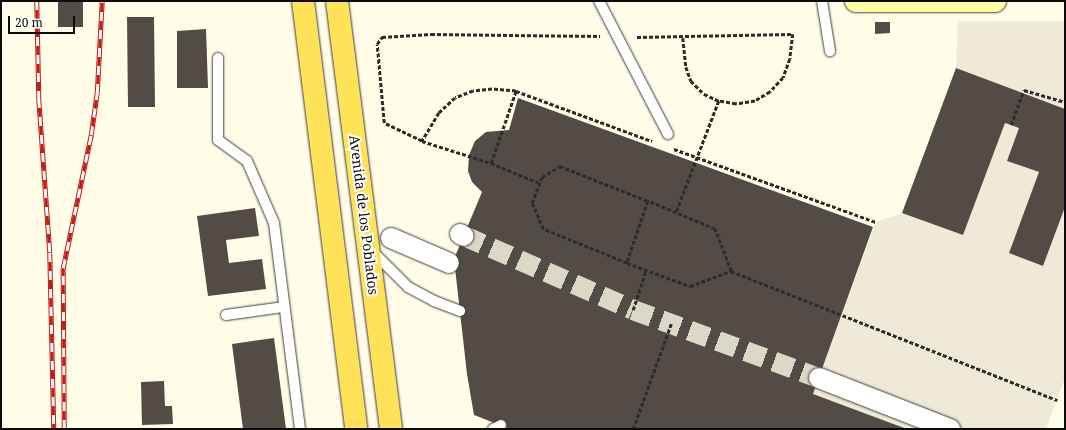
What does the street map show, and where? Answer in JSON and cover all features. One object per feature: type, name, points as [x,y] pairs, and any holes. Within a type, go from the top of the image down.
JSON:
[{"type":"main road","points":[[303,1],[356,429]]},
{"type":"main road","name":"Avenida de los Poblados","points":[[338,1],[391,429]]},
{"type":"street","points":[[856,1],[995,1]]},
{"type":"street","points":[[391,238],[449,263]]},
{"type":"street","points":[[819,378],[950,429]]},
{"type":"lane","points":[[599,1],[668,134]]},
{"type":"lane","points":[[822,1],[830,51]]},
{"type":"lane","points":[[218,58],[218,140],[247,161],[274,223],[300,429]]},
{"type":"lane","points":[[368,246],[408,287],[434,301],[460,311]]},
{"type":"lane","points":[[226,315],[284,307]]},
{"type":"path","points":[[539,183],[491,163],[422,141],[384,123],[377,44],[382,37],[431,34],[683,38],[793,34],[790,59],[783,78],[770,92],[756,101],[736,104],[719,101],[704,94],[691,81],[686,67],[683,38]]},
{"type":"path","points":[[422,141],[439,113],[455,98],[473,91],[492,89],[516,91],[654,142]]},
{"type":"path","points":[[1011,125],[1024,90],[1065,102]]},
{"type":"path","points":[[491,163],[516,91]]},
{"type":"path","points":[[676,213],[719,101]]},
{"type":"path","points":[[668,147],[876,222]]},
{"type":"path","points":[[731,271],[715,229],[560,166],[542,177],[539,183],[532,203],[543,229],[627,263],[690,286],[731,271],[1057,400]]},
{"type":"path","points":[[627,263],[648,201]]},
{"type":"path","points":[[633,310],[646,270]]},
{"type":"path","points":[[633,429],[671,324]]},
{"type":"shaded area","points":[[958,21],[1065,21],[1065,109],[956,68]]},
{"type":"shaded area","points":[[1005,123],[1019,128],[1008,161],[1039,172],[1009,253],[1043,266],[1065,207],[1065,378],[1046,429],[908,429],[813,394],[876,222],[902,213],[963,235]]},
{"type":"building","points":[[58,1],[83,1],[83,27],[58,27]]},
{"type":"building","points":[[127,17],[154,17],[155,107],[128,107]]},
{"type":"building","points":[[875,22],[890,22],[890,33],[875,34]]},
{"type":"building","points":[[206,29],[208,88],[177,88],[177,31]]},
{"type":"building","points":[[956,68],[1065,109],[1065,207],[1043,266],[1009,253],[1039,172],[1007,161],[1019,128],[1005,123],[963,235],[902,213]]},
{"type":"building","points":[[518,98],[873,227],[813,394],[907,429],[510,429],[474,415],[467,374],[454,259],[482,192],[472,182],[468,171],[469,155],[475,141],[486,132],[509,130]]},
{"type":"building","points":[[255,208],[259,236],[226,240],[229,263],[262,259],[266,289],[208,296],[197,216]]},
{"type":"building","points":[[274,338],[286,429],[243,429],[232,344]]},
{"type":"building","points":[[164,381],[165,406],[172,406],[173,424],[142,425],[141,382]]},
{"type":"tunnel","points":[[464,236],[633,310],[819,378]]},
{"type":"railway","points":[[37,1],[39,99],[50,253],[54,429]]},
{"type":"railway","points":[[64,429],[63,268],[91,135],[97,93],[102,1]]}]
